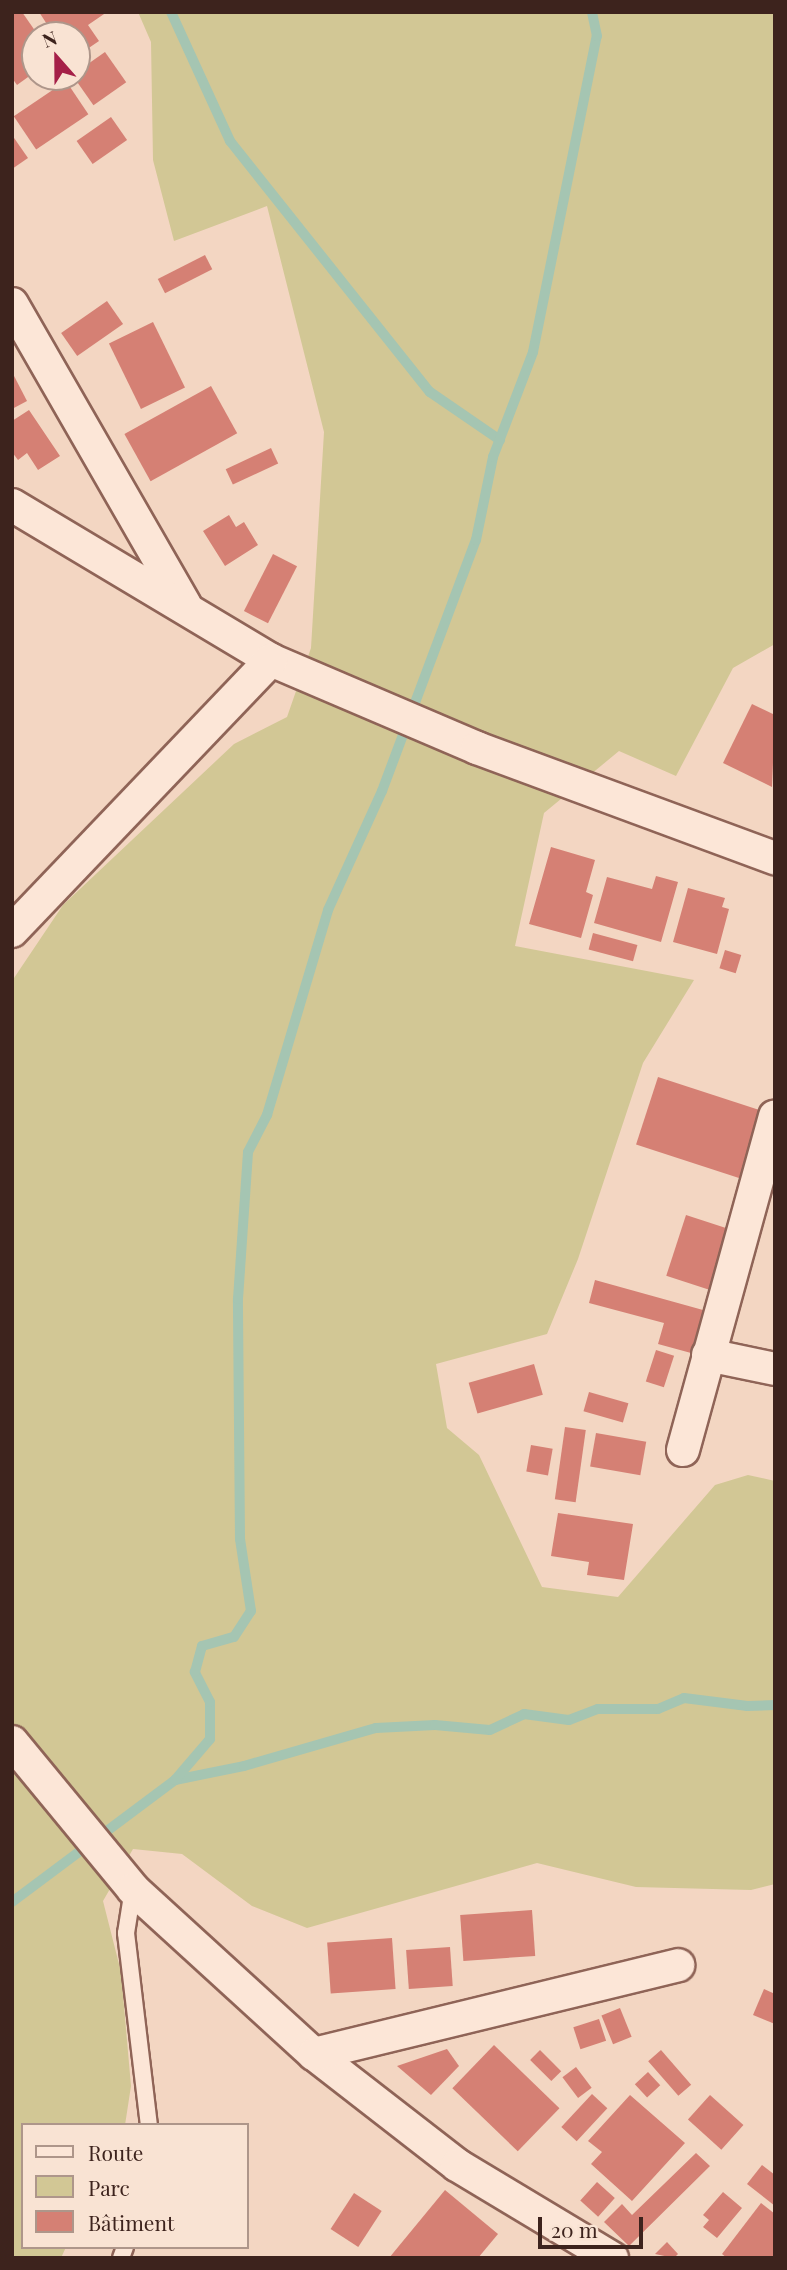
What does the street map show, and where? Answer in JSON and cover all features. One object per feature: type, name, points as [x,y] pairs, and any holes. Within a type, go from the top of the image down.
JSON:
[{"type":"street","points":[[12,304],[188,609]]},
{"type":"street","points":[[12,505],[271,660],[477,748],[775,858]]},
{"type":"street","points":[[12,931],[271,660]]},
{"type":"street","points":[[683,1450],[775,1116]]},
{"type":"street","points":[[708,1355],[775,1369]]},
{"type":"street","points":[[12,1742],[68,1807],[125,1880],[314,2054],[457,2165],[612,2258]]},
{"type":"street","points":[[314,2054],[678,1965]]},
{"type":"lane","points":[[125,1880],[126,1933],[149,2123]]},
{"type":"green space","points":[[138,12],[775,12],[775,644],[733,668],[676,776],[619,751],[544,813],[515,946],[694,980],[643,1063],[578,1259],[547,1334],[436,1364],[447,1428],[479,1455],[542,1587],[618,1597],[715,1485],[748,1475],[775,1481],[775,1884],[751,1890],[636,1887],[537,1863],[307,1928],[252,1906],[182,1854],[133,1849],[103,1901],[121,1972],[131,2086],[125,2123],[21,2123],[21,2249],[65,2249],[61,2258],[12,2258],[12,981],[63,905],[234,744],[287,717],[311,648],[324,432],[267,206],[174,241],[153,160],[151,42]]},
{"type":"building","points":[[12,12],[22,12],[28,21],[21,21],[21,82],[17,85],[12,78]]},
{"type":"building","points":[[39,12],[107,12],[91,23],[45,21]]},
{"type":"building","points":[[91,29],[99,41],[91,46]]},
{"type":"building","points":[[105,52],[126,82],[93,105],[83,91],[91,91],[91,62]]},
{"type":"building","points":[[51,91],[73,91],[88,114],[36,149],[14,116]]},
{"type":"building","points":[[111,117],[127,140],[93,164],[77,141]]},
{"type":"building","points":[[12,135],[28,158],[12,169]]},
{"type":"building","points":[[205,255],[212,269],[165,293],[158,279]]},
{"type":"building","points":[[107,301],[123,324],[77,356],[61,333]]},
{"type":"building","points":[[153,322],[185,388],[141,409],[109,343]]},
{"type":"building","points":[[12,372],[27,401],[12,409]]},
{"type":"building","points":[[211,386],[237,433],[151,481],[124,434]]},
{"type":"building","points":[[29,410],[60,456],[38,470],[27,453],[18,460],[12,452],[12,421]]},
{"type":"building","points":[[271,448],[278,463],[233,485],[226,469]]},
{"type":"building","points":[[229,515],[236,527],[244,522],[258,545],[225,566],[203,531]]},
{"type":"building","points":[[273,554],[297,566],[268,623],[244,611]]},
{"type":"building","points":[[752,704],[775,715],[772,787],[723,763]]},
{"type":"building","points":[[551,847],[595,860],[586,892],[593,895],[581,938],[529,924]]},
{"type":"building","points":[[656,876],[678,882],[661,942],[594,923],[607,877],[652,889]]},
{"type":"building","points":[[688,888],[725,898],[722,907],[729,909],[717,954],[673,942]]},
{"type":"building","points":[[593,933],[637,945],[633,961],[589,949]]},
{"type":"building","points":[[725,950],[741,955],[736,973],[719,968]]},
{"type":"building","points":[[658,1077],[762,1111],[740,1178],[636,1145]]},
{"type":"building","points":[[686,1215],[730,1229],[710,1290],[666,1276]]},
{"type":"building","points":[[595,1280],[703,1310],[691,1353],[658,1344],[664,1323],[589,1303]]},
{"type":"building","points":[[656,1350],[674,1356],[664,1387],[646,1381]]},
{"type":"building","points":[[534,1364],[543,1395],[477,1414],[469,1383]]},
{"type":"building","points":[[589,1392],[628,1403],[623,1423],[583,1411]]},
{"type":"building","points":[[565,1427],[586,1430],[576,1502],[555,1499]]},
{"type":"building","points":[[596,1433],[646,1442],[640,1475],[590,1466]]},
{"type":"building","points":[[531,1445],[553,1449],[548,1475],[526,1472]]},
{"type":"building","points":[[558,1513],[633,1524],[624,1580],[587,1575],[589,1562],[551,1556]]},
{"type":"building","points":[[532,1910],[535,1956],[463,1961],[460,1915]]},
{"type":"building","points":[[392,1938],[396,1989],[331,1993],[327,1943]]},
{"type":"building","points":[[450,1947],[453,1986],[409,1989],[406,1950]]},
{"type":"building","points":[[764,1989],[775,1994],[775,2024],[753,2015]]},
{"type":"building","points":[[620,2008],[632,2037],[613,2044],[601,2015]]},
{"type":"building","points":[[599,2019],[606,2041],[580,2049],[573,2027]]},
{"type":"building","points":[[494,2045],[559,2108],[518,2151],[452,2088]]},
{"type":"building","points":[[447,2049],[459,2066],[431,2095],[397,2066]]},
{"type":"building","points":[[540,2050],[561,2071],[551,2081],[530,2060]]},
{"type":"building","points":[[661,2050],[691,2085],[678,2096],[648,2061]]},
{"type":"building","points":[[576,2067],[592,2088],[578,2098],[562,2077]]},
{"type":"building","points":[[648,2072],[660,2085],[647,2097],[635,2084]]},
{"type":"building","points":[[592,2094],[607,2108],[577,2141],[561,2127]]},
{"type":"building","points":[[630,2095],[685,2143],[632,2201],[591,2164],[602,2152],[588,2141]]},
{"type":"building","points":[[710,2095],[743,2125],[721,2150],[688,2120]]},
{"type":"building","points":[[696,2153],[710,2166],[629,2246],[604,2222],[622,2204],[632,2215]]},
{"type":"building","points":[[762,2165],[775,2175],[775,2206],[747,2184]]},
{"type":"building","points":[[597,2182],[615,2198],[598,2217],[580,2201]]},
{"type":"building","points":[[445,2190],[498,2234],[478,2258],[389,2258]]},
{"type":"building","points":[[723,2192],[742,2208],[717,2238],[703,2227],[709,2220],[703,2215]]},
{"type":"building","points":[[354,2193],[382,2211],[358,2247],[331,2229]]},
{"type":"building","points":[[761,2203],[775,2214],[775,2258],[727,2258],[722,2254]]},
{"type":"building","points":[[667,2242],[678,2254],[674,2258],[655,2254]]},
{"type":"waterway","points":[[171,12],[230,141],[430,392],[500,440]]},
{"type":"waterway","points":[[12,1902],[175,1780],[210,1739],[210,1702],[195,1672],[202,1646],[234,1637],[251,1611],[240,1539],[238,1299],[248,1152],[267,1115],[328,910],[382,791],[476,540],[493,457],[533,352],[597,36],[592,12]]},
{"type":"waterway","points":[[175,1780],[244,1766],[376,1728],[435,1725],[490,1730],[524,1714],[569,1720],[598,1709],[658,1709],[684,1698],[747,1706],[775,1705]]}]
